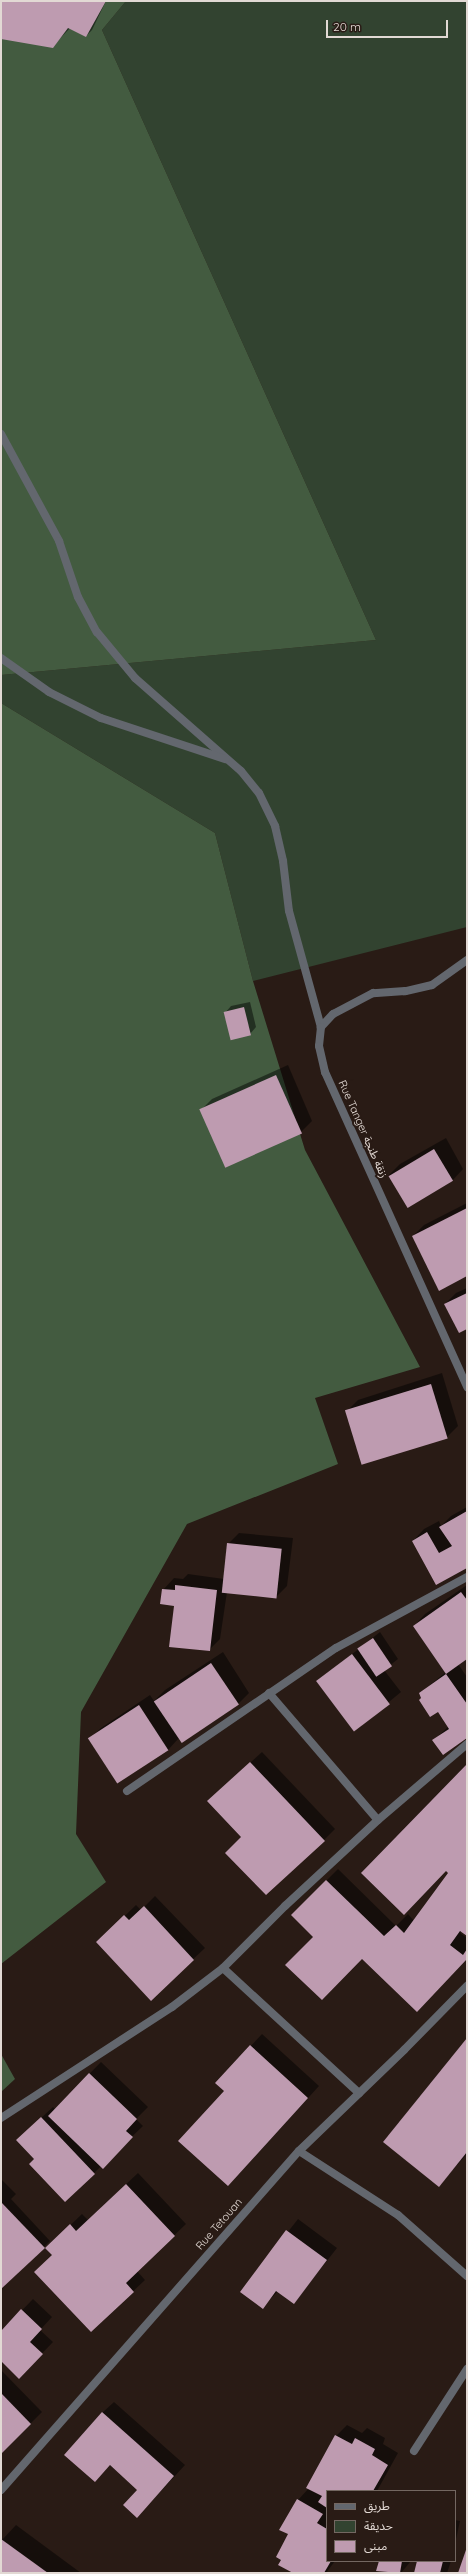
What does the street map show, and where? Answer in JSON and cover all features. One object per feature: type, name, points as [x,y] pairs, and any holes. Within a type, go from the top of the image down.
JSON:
[{"type":"street","points":[[1,434],[59,541],[78,597],[97,632],[135,678],[241,771],[259,793],[275,826],[283,861],[289,911],[322,1028]]},
{"type":"street","points":[[1,658],[49,692],[101,718],[229,760]]},
{"type":"street","points":[[322,1028],[332,1014],[373,993],[405,991],[432,985],[467,960]]},
{"type":"street","name":"Rue Tanger زنقة طنجة","points":[[322,1028],[319,1046],[325,1072],[467,1387]]},
{"type":"street","points":[[127,1791],[336,1648],[467,1577]]},
{"type":"street","points":[[269,1693],[378,1820]]},
{"type":"street","points":[[1,2118],[147,2024],[223,1968],[285,1906],[378,1820],[467,1744]]},
{"type":"street","points":[[223,1968],[359,2093]]},
{"type":"street","name":"Rue Tetouan","points":[[1,2490],[299,2151],[467,1986]]},
{"type":"street","points":[[299,2151],[398,2215],[467,2276]]},
{"type":"street","points":[[414,2451],[467,2369]]},
{"type":"green space","points":[[1,1],[126,1],[102,30],[376,640],[1,675]]},
{"type":"green space","points":[[126,1],[467,1],[467,927],[253,981],[215,833],[1,703],[1,675],[376,640],[102,30]]},
{"type":"green space","points":[[1,703],[215,833],[253,981],[305,1150],[420,1367],[315,1398],[338,1464],[187,1524],[81,1712],[76,1834],[106,1882],[1,1964]]},
{"type":"green space","points":[[1,2054],[15,2079],[1,2092]]},
{"type":"building","points":[[1,1],[106,1],[86,37],[68,28],[53,48],[1,39]]},
{"type":"building","points":[[244,1007],[251,1035],[231,1040],[224,1012]]},
{"type":"building","points":[[276,1075],[302,1133],[225,1168],[199,1109]]},
{"type":"building","points":[[434,1149],[453,1181],[408,1208],[389,1176]]},
{"type":"building","points":[[467,1208],[467,1276],[439,1291],[412,1236]]},
{"type":"building","points":[[467,1293],[467,1329],[459,1333],[444,1304]]},
{"type":"building","points":[[431,1384],[448,1439],[362,1465],[345,1410]]},
{"type":"building","points":[[467,1511],[467,1568],[436,1585],[412,1541],[427,1532],[439,1553],[452,1546],[439,1527]]},
{"type":"building","points":[[227,1543],[282,1549],[276,1598],[222,1593]]},
{"type":"building","points":[[175,1585],[217,1590],[210,1651],[169,1647],[174,1606],[160,1604],[162,1589],[175,1590]]},
{"type":"building","points":[[461,1592],[467,1600],[467,1659],[446,1674],[413,1626]]},
{"type":"building","points":[[373,1638],[392,1666],[376,1677],[357,1649]]},
{"type":"building","points":[[352,1654],[390,1704],[354,1731],[316,1681]]},
{"type":"building","points":[[211,1663],[239,1704],[182,1743],[154,1702]]},
{"type":"building","points":[[446,1674],[467,1704],[467,1738],[443,1755],[432,1740],[449,1729],[438,1712],[430,1717],[419,1700],[421,1698],[419,1693]]},
{"type":"building","points":[[139,1705],[168,1750],[117,1784],[88,1738]]},
{"type":"building","points":[[250,1762],[325,1841],[266,1895],[225,1853],[241,1837],[207,1801]]},
{"type":"building","points":[[467,1764],[467,1936],[460,1931],[450,1945],[463,1955],[467,1949],[467,1959],[417,2012],[362,1959],[322,2000],[285,1965],[313,1937],[291,1915],[326,1880],[384,1936],[396,1925],[404,1933],[448,1873],[446,1871],[404,1915],[361,1873]]},
{"type":"building","points":[[144,1906],[194,1960],[151,2001],[96,1942],[124,1915],[129,1920]]},
{"type":"building","points":[[467,2038],[467,2152],[439,2187],[383,2142]]},
{"type":"building","points":[[250,2045],[308,2098],[228,2186],[178,2141],[224,2091],[215,2083]]},
{"type":"building","points":[[89,2073],[137,2119],[126,2131],[133,2137],[103,2169],[48,2116]]},
{"type":"building","points":[[41,2117],[95,2174],[65,2202],[29,2164],[34,2159],[16,2140]]},
{"type":"building","points":[[126,2184],[175,2236],[126,2283],[134,2292],[91,2332],[34,2272],[52,2255],[45,2248],[70,2224],[76,2231]]},
{"type":"building","points":[[1,2202],[45,2248],[1,2289]]},
{"type":"building","points":[[286,2230],[327,2260],[294,2304],[276,2291],[263,2309],[240,2292]]},
{"type":"building","points":[[21,2309],[42,2329],[30,2342],[43,2354],[19,2379],[1,2361],[1,2331]]},
{"type":"building","points":[[1,2393],[31,2424],[1,2454]]},
{"type":"building","points":[[102,2412],[174,2476],[137,2518],[123,2505],[137,2490],[110,2465],[95,2482],[64,2455]]},
{"type":"building","points":[[335,2435],[352,2444],[355,2438],[375,2449],[372,2455],[388,2465],[374,2490],[326,2490],[326,2507],[318,2502],[322,2496],[306,2488]]},
{"type":"building","points":[[297,2499],[323,2514],[317,2523],[326,2528],[326,2562],[330,2562],[324,2573],[293,2573],[278,2565],[281,2560],[276,2557],[288,2534],[279,2530]]},
{"type":"building","points":[[1,2539],[48,2573],[1,2573]]},
{"type":"building","points":[[467,2547],[467,2573],[458,2573]]},
{"type":"building","points":[[379,2562],[402,2562],[400,2573],[376,2571]]},
{"type":"building","points":[[417,2562],[443,2562],[440,2573],[414,2573]]}]
